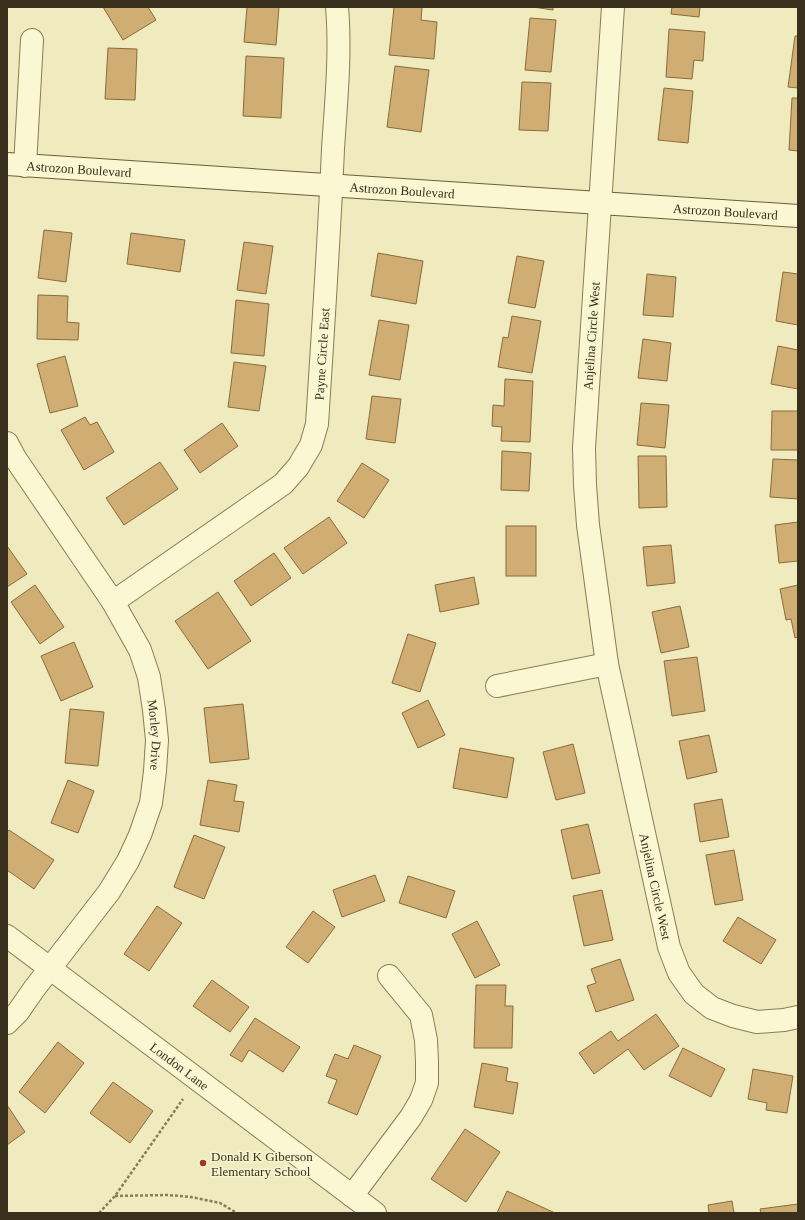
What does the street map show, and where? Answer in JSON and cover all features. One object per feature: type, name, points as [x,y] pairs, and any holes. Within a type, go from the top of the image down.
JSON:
[{"type":"street","name":"Payne Circle East","points":[[113,602],[282,484],[298,467],[311,446],[317,424],[332,185],[338,61],[339,25],[337,7]]},
{"type":"street","name":"Anjelina Circle West","points":[[613,7],[584,448],[588,525],[608,664],[670,947],[679,973],[694,994],[712,1008],[733,1016],[758,1022],[784,1020],[798,1017]]},
{"type":"street","points":[[16,165],[32,40]]},
{"type":"street","name":"Astrozon Boulevard","points":[[16,165],[798,216]]},
{"type":"street","name":"Morley Drive","points":[[7,443],[15,458],[113,602],[140,650],[149,677],[157,740],[156,771],[151,803],[140,835],[128,862],[108,892],[18,1012],[7,1023]]},
{"type":"street","points":[[497,686],[608,664]]},
{"type":"street","name":"London Lane","points":[[7,936],[375,1213]]},
{"type":"street","points":[[352,1196],[411,1116],[421,1100],[427,1083],[426,1040],[421,1015],[389,976]]},
{"type":"path","points":[[98,1213],[115,1196],[183,1099]]},
{"type":"path","points":[[115,1196],[168,1195],[191,1197],[220,1203],[237,1213]]},
{"type":"building","points":[[103,7],[148,7],[156,20],[123,40]]},
{"type":"building","points":[[247,7],[279,7],[276,45],[244,42]]},
{"type":"building","points":[[394,7],[422,7],[421,20],[437,22],[434,59],[389,55]]},
{"type":"building","points":[[533,7],[553,7],[553,10]]},
{"type":"building","points":[[672,7],[700,7],[699,17],[671,14]]},
{"type":"building","points":[[530,18],[556,20],[551,72],[525,70]]},
{"type":"building","points":[[669,29],[705,32],[703,61],[694,60],[692,79],[666,77]]},
{"type":"building","points":[[795,36],[798,36],[798,88],[788,87]]},
{"type":"building","points":[[108,48],[137,49],[135,100],[105,99]]},
{"type":"building","points":[[246,56],[284,58],[281,118],[243,116]]},
{"type":"building","points":[[395,66],[429,70],[421,132],[387,127]]},
{"type":"building","points":[[522,82],[551,83],[548,131],[519,130]]},
{"type":"building","points":[[664,88],[693,91],[688,143],[658,140]]},
{"type":"building","points":[[792,98],[798,98],[798,151],[789,150]]},
{"type":"building","points":[[44,230],[72,233],[66,282],[38,278]]},
{"type":"building","points":[[131,233],[185,240],[180,272],[127,264]]},
{"type":"building","points":[[244,242],[273,246],[266,294],[237,290]]},
{"type":"building","points":[[378,253],[423,261],[416,304],[371,296]]},
{"type":"building","points":[[517,256],[544,261],[535,308],[508,303]]},
{"type":"building","points":[[783,272],[798,274],[798,325],[776,321]]},
{"type":"building","points":[[647,274],[676,277],[673,317],[643,315]]},
{"type":"building","points":[[38,295],[68,296],[67,322],[79,323],[78,340],[37,339]]},
{"type":"building","points":[[236,300],[269,304],[264,356],[231,353]]},
{"type":"building","points":[[512,316],[541,321],[532,373],[498,367],[503,337],[508,338]]},
{"type":"building","points":[[379,320],[409,325],[400,380],[369,375]]},
{"type":"building","points":[[643,339],[671,343],[667,381],[638,378]]},
{"type":"building","points":[[778,346],[798,350],[798,389],[771,384]]},
{"type":"building","points":[[65,356],[78,406],[50,413],[37,364]]},
{"type":"building","points":[[234,362],[266,366],[259,411],[228,407]]},
{"type":"building","points":[[505,379],[533,381],[530,442],[501,441],[502,427],[492,426],[493,405],[504,406]]},
{"type":"building","points":[[372,396],[401,399],[395,443],[366,439]]},
{"type":"building","points":[[641,403],[669,405],[665,448],[637,445]]},
{"type":"building","points":[[772,411],[798,411],[798,450],[771,450]]},
{"type":"building","points":[[85,417],[90,425],[97,422],[114,452],[84,470],[61,430]]},
{"type":"building","points":[[222,423],[238,446],[200,473],[184,450]]},
{"type":"building","points":[[502,451],[531,453],[529,491],[501,490]]},
{"type":"building","points":[[638,456],[666,456],[667,507],[639,508]]},
{"type":"building","points":[[773,459],[798,460],[798,499],[770,497]]},
{"type":"building","points":[[160,462],[178,489],[124,525],[106,498]]},
{"type":"building","points":[[362,463],[389,480],[364,518],[337,501]]},
{"type":"building","points":[[329,517],[347,543],[303,574],[284,548]]},
{"type":"building","points":[[798,522],[798,561],[779,563],[775,525]]},
{"type":"building","points":[[506,526],[536,526],[536,576],[506,576]]},
{"type":"building","points":[[671,545],[675,583],[647,586],[643,547]]},
{"type":"building","points":[[7,546],[27,574],[7,587]]},
{"type":"building","points":[[274,553],[291,578],[251,606],[234,581]]},
{"type":"building","points":[[474,577],[479,604],[440,612],[435,585]]},
{"type":"building","points":[[35,585],[64,627],[40,644],[11,602]]},
{"type":"building","points":[[798,585],[798,637],[795,638],[791,619],[786,620],[780,589]]},
{"type":"building","points":[[218,592],[251,641],[208,669],[175,621]]},
{"type":"building","points":[[680,606],[689,647],[661,653],[652,612]]},
{"type":"building","points":[[408,634],[436,643],[420,692],[392,683]]},
{"type":"building","points":[[74,642],[93,687],[61,701],[41,656]]},
{"type":"building","points":[[697,657],[705,711],[672,716],[664,661]]},
{"type":"building","points":[[428,700],[445,735],[418,748],[402,713]]},
{"type":"building","points":[[243,704],[249,759],[210,763],[204,708]]},
{"type":"building","points":[[70,709],[104,712],[98,766],[65,763]]},
{"type":"building","points":[[709,735],[717,772],[687,779],[679,741]]},
{"type":"building","points":[[573,744],[585,793],[556,800],[543,752]]},
{"type":"building","points":[[460,748],[514,758],[507,798],[453,788]]},
{"type":"building","points":[[68,780],[94,791],[78,833],[51,823]]},
{"type":"building","points":[[208,780],[237,785],[234,801],[244,802],[239,832],[200,825]]},
{"type":"building","points":[[722,799],[729,837],[700,842],[694,804]]},
{"type":"building","points":[[588,824],[600,873],[572,879],[561,830]]},
{"type":"building","points":[[9,830],[54,860],[34,889],[7,870],[7,832]]},
{"type":"building","points":[[194,835],[225,847],[204,899],[174,887]]},
{"type":"building","points":[[734,850],[743,900],[715,905],[706,855]]},
{"type":"building","points":[[375,875],[385,901],[342,917],[333,890]]},
{"type":"building","points":[[408,876],[455,891],[446,918],[399,903]]},
{"type":"building","points":[[602,890],[613,940],[584,946],[573,896]]},
{"type":"building","points":[[157,906],[182,923],[149,971],[124,954]]},
{"type":"building","points":[[313,911],[335,927],[308,963],[286,947]]},
{"type":"building","points":[[738,917],[776,940],[761,964],[723,941]]},
{"type":"building","points":[[477,921],[500,965],[475,978],[452,934]]},
{"type":"building","points":[[620,959],[634,1000],[596,1012],[587,986],[596,983],[591,969]]},
{"type":"building","points":[[212,980],[249,1007],[230,1032],[193,1006]]},
{"type":"building","points":[[476,985],[506,985],[505,1006],[513,1006],[512,1048],[474,1048]]},
{"type":"building","points":[[656,1014],[679,1046],[644,1070],[628,1049],[594,1074],[579,1053],[611,1031],[618,1041]]},
{"type":"building","points":[[255,1018],[300,1047],[283,1072],[249,1050],[242,1062],[230,1055]]},
{"type":"building","points":[[58,1042],[84,1063],[45,1113],[19,1092]]},
{"type":"building","points":[[354,1045],[381,1056],[357,1115],[328,1103],[337,1080],[326,1076],[335,1054],[348,1059]]},
{"type":"building","points":[[683,1048],[725,1069],[711,1097],[669,1076]]},
{"type":"building","points":[[482,1063],[508,1068],[506,1081],[518,1083],[513,1114],[474,1107]]},
{"type":"building","points":[[753,1069],[793,1076],[787,1113],[766,1110],[767,1103],[748,1099]]},
{"type":"building","points":[[113,1082],[153,1111],[130,1143],[90,1113]]},
{"type":"building","points":[[7,1105],[25,1132],[7,1145]]},
{"type":"building","points":[[465,1129],[500,1152],[466,1202],[431,1179]]},
{"type":"building","points":[[507,1191],[555,1213],[497,1213]]},
{"type":"building","points":[[732,1201],[734,1213],[709,1213],[708,1205]]},
{"type":"building","points":[[798,1204],[798,1213],[761,1213],[760,1209]]},
{"type":"place","name":"Donald K Giberson Elementary School","points":[[203,1163]]}]
